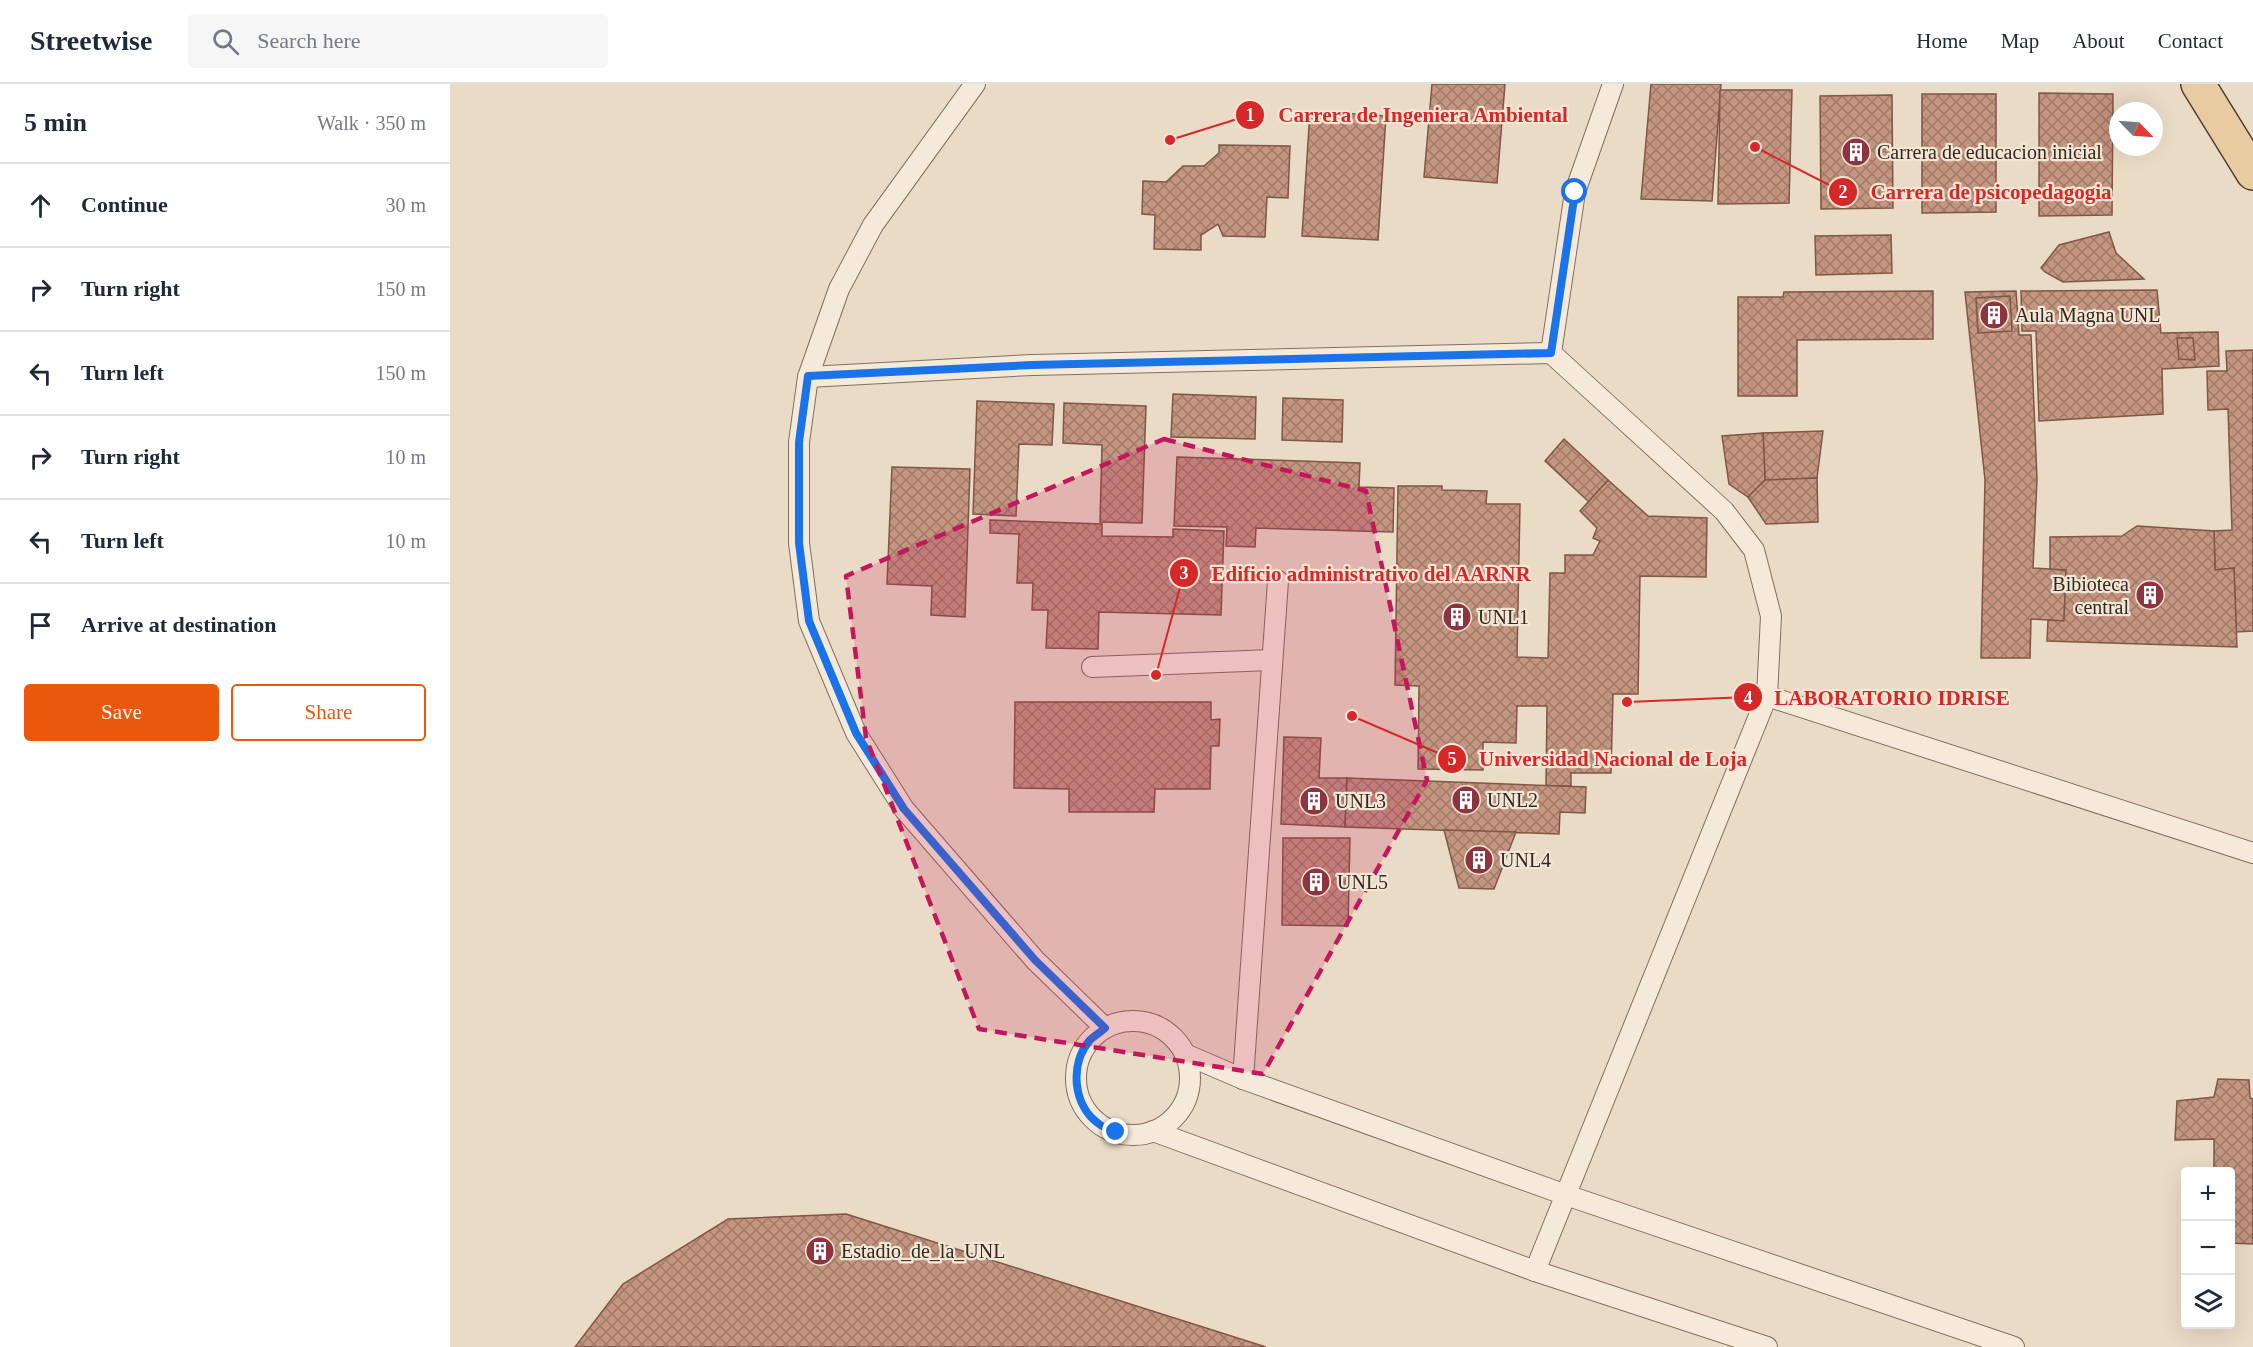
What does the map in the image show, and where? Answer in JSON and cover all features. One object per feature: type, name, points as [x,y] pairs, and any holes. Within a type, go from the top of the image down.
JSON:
[{"type":"main road","points":[[2198,84],[2253,173]]},
{"type":"lane","points":[[975,84],[873,225],[838,289],[808,376],[799,442],[799,543],[809,621],[856,733],[904,809],[1035,960],[1105,1028]]},
{"type":"lane","points":[[1551,353],[1575,192],[1613,84]]},
{"type":"lane","points":[[808,376],[1032,365],[1551,353],[1724,511],[1754,550],[1771,616],[1767,696],[1535,1271]]},
{"type":"lane","points":[[1243,1079],[1278,581]]},
{"type":"lane","points":[[1092,667],[1272,660]]},
{"type":"lane","points":[[1767,696],[2253,854]]},
{"type":"lane","points":[[1142,1021],[1159,1027],[1174,1038],[1185,1054],[1190,1069],[1190,1084],[1186,1099],[1178,1113],[1167,1124],[1153,1131],[1135,1135],[1116,1132],[1099,1124],[1086,1111],[1078,1094],[1076,1075],[1080,1056],[1090,1040],[1105,1028],[1122,1022],[1142,1021]]},
{"type":"lane","points":[[1185,1054],[1243,1079],[1566,1195],[2014,1347]]},
{"type":"lane","points":[[1153,1131],[1535,1271],[1767,1347]]},
{"type":"highlighted area","points":[[1164,439],[1366,491],[1427,780],[1263,1074],[979,1029],[866,738],[846,576]]},
{"type":"building","points":[[1432,84],[1505,84],[1497,183],[1424,177]]},
{"type":"building","points":[[1651,84],[1721,84],[1712,201],[1641,199]]},
{"type":"building","points":[[1720,90],[1792,90],[1789,203],[1718,204]]},
{"type":"building","points":[[2039,93],[2113,94],[2113,102],[2109,102],[2109,156],[2112,156],[2112,215],[2039,216]]},
{"type":"building","points":[[1922,94],[1996,94],[1996,212],[1922,213]]},
{"type":"building","name":"Carrera de educacion inicial","points":[[1892,95],[1893,208],[1821,209],[1820,96]]},
{"type":"building","points":[[1310,111],[1386,116],[1378,240],[1302,236]]},
{"type":"building","points":[[1219,145],[1290,146],[1288,198],[1267,197],[1265,237],[1223,236],[1218,224],[1201,235],[1201,250],[1154,249],[1155,215],[1142,214],[1143,181],[1166,182],[1183,166],[1204,166],[1219,153]]},
{"type":"building","points":[[2109,232],[2116,253],[2144,279],[2063,282],[2041,268],[2059,245]]},
{"type":"building","points":[[1891,235],[1892,273],[1816,275],[1815,236]]},
{"type":"building","points":[[2157,290],[2161,333],[2218,332],[2219,366],[2162,369],[2163,414],[2039,421],[2036,331],[2022,331],[2021,291]]},
{"type":"building","points":[[1933,291],[1933,339],[1797,340],[1797,396],[1738,396],[1738,297],[1783,297],[1784,292]]},
{"type":"building","points":[[2016,291],[2019,335],[2031,335],[2037,479],[2033,568],[2066,570],[2064,621],[2031,619],[2030,658],[1981,658],[1985,480],[1965,292]]},
{"type":"building","name":"Aula Magna UNL","points":[[2010,296],[2012,331],[1978,333],[1976,298]]},
{"type":"building","points":[[2177,338],[2193,338],[2195,360],[2179,359]]},
{"type":"building","points":[[2253,350],[2253,631],[2236,632],[2234,568],[2215,570],[2214,531],[2232,530],[2228,409],[2208,410],[2207,371],[2227,371],[2226,351]]},
{"type":"building","points":[[1173,394],[1256,397],[1255,439],[1171,437]]},
{"type":"building","points":[[1283,398],[1343,400],[1342,442],[1282,440]]},
{"type":"building","points":[[977,401],[1054,404],[1052,445],[1019,444],[1016,516],[973,514]]},
{"type":"building","points":[[1064,403],[1146,406],[1142,523],[1100,522],[1102,445],[1063,443]]},
{"type":"building","points":[[1823,431],[1817,478],[1765,480],[1763,433]]},
{"type":"building","points":[[1763,433],[1765,480],[1748,497],[1729,484],[1722,436]]},
{"type":"building","points":[[1564,439],[1608,480],[1589,502],[1545,461]]},
{"type":"building","points":[[1177,457],[1360,463],[1359,487],[1394,488],[1393,532],[1256,528],[1255,547],[1226,546],[1227,527],[1174,526]]},
{"type":"building","points":[[892,467],[970,469],[965,617],[931,615],[932,586],[887,584]]},
{"type":"building","points":[[1817,478],[1818,522],[1766,524],[1748,497],[1765,480]]},
{"type":"building","name":"UNL1","points":[[1608,480],[1648,516],[1707,518],[1706,577],[1640,576],[1638,694],[1613,694],[1611,773],[1571,773],[1571,786],[1546,786],[1547,706],[1517,706],[1516,743],[1483,742],[1483,770],[1418,769],[1419,686],[1395,685],[1398,486],[1442,486],[1442,490],[1487,491],[1486,504],[1520,504],[1517,657],[1548,658],[1550,573],[1565,573],[1565,555],[1593,555],[1600,541],[1593,538],[1597,528],[1580,511]]},
{"type":"building","points":[[990,520],[1102,524],[1102,536],[1173,537],[1173,529],[1224,531],[1221,615],[1099,612],[1098,649],[1046,648],[1048,610],[1032,610],[1033,583],[1017,583],[1019,534],[990,533]]},
{"type":"building","name":"Bibioteca central","points":[[2137,526],[2214,531],[2215,570],[2234,568],[2237,647],[2047,641],[2048,620],[2064,621],[2066,570],[2050,569],[2050,537],[2122,536]]},
{"type":"building","points":[[1015,702],[1211,702],[1211,720],[1220,719],[1219,746],[1211,746],[1210,789],[1155,789],[1154,812],[1069,812],[1069,789],[1014,788]]},
{"type":"building","name":"UNL3","points":[[1284,737],[1321,738],[1319,778],[1347,778],[1345,827],[1281,824]]},
{"type":"building","name":"UNL2","points":[[1347,778],[1586,787],[1585,813],[1560,812],[1559,834],[1345,827]]},
{"type":"building","name":"UNL4","points":[[1444,830],[1516,832],[1494,889],[1459,888]]},
{"type":"building","name":"UNL5","points":[[1283,838],[1350,838],[1348,926],[1282,925]]},
{"type":"building","points":[[2218,1079],[2249,1080],[2250,1098],[2253,1099],[2253,1244],[2235,1243],[2235,1167],[2214,1167],[2214,1139],[2175,1140],[2177,1101],[2214,1097]]},
{"type":"building","name":"Estadio_de_la_UNL","points":[[846,1214],[1266,1347],[575,1347],[623,1284],[728,1219]]},
{"type":"place","name":"Carrera de Ingeniera Ambiental","points":[[1170,140]]},
{"type":"place","name":"Carrera de psicopedagogia","points":[[1755,147]]},
{"type":"place","name":"Carrera de educacion inicial","points":[[1856,152]]},
{"type":"place","name":"Aula Magna UNL","points":[[1994,315]]},
{"type":"place","name":"Bibioteca central","points":[[2150,595]]},
{"type":"place","name":"UNL1","points":[[1457,617]]},
{"type":"place","name":"Edificio administrativo del AARNR","points":[[1156,675]]},
{"type":"place","name":"LABORATORIO IDRISE","points":[[1627,702]]},
{"type":"place","name":"Universidad Nacional de Loja","points":[[1352,716]]},
{"type":"place","name":"UNL2","points":[[1466,800]]},
{"type":"place","name":"UNL3","points":[[1314,801]]},
{"type":"place","name":"UNL4","points":[[1479,860]]},
{"type":"place","name":"UNL5","points":[[1316,882]]},
{"type":"place","name":"Estadio_de_la_UNL","points":[[820,1251]]},
{"type":"route","points":[[1116,1132],[1099,1124],[1086,1111],[1078,1094],[1076,1075],[1080,1056],[1090,1040],[1105,1028],[1035,960],[904,809],[856,733],[809,621],[799,543],[799,442],[808,376],[1032,365],[1551,353],[1575,192]]}]
